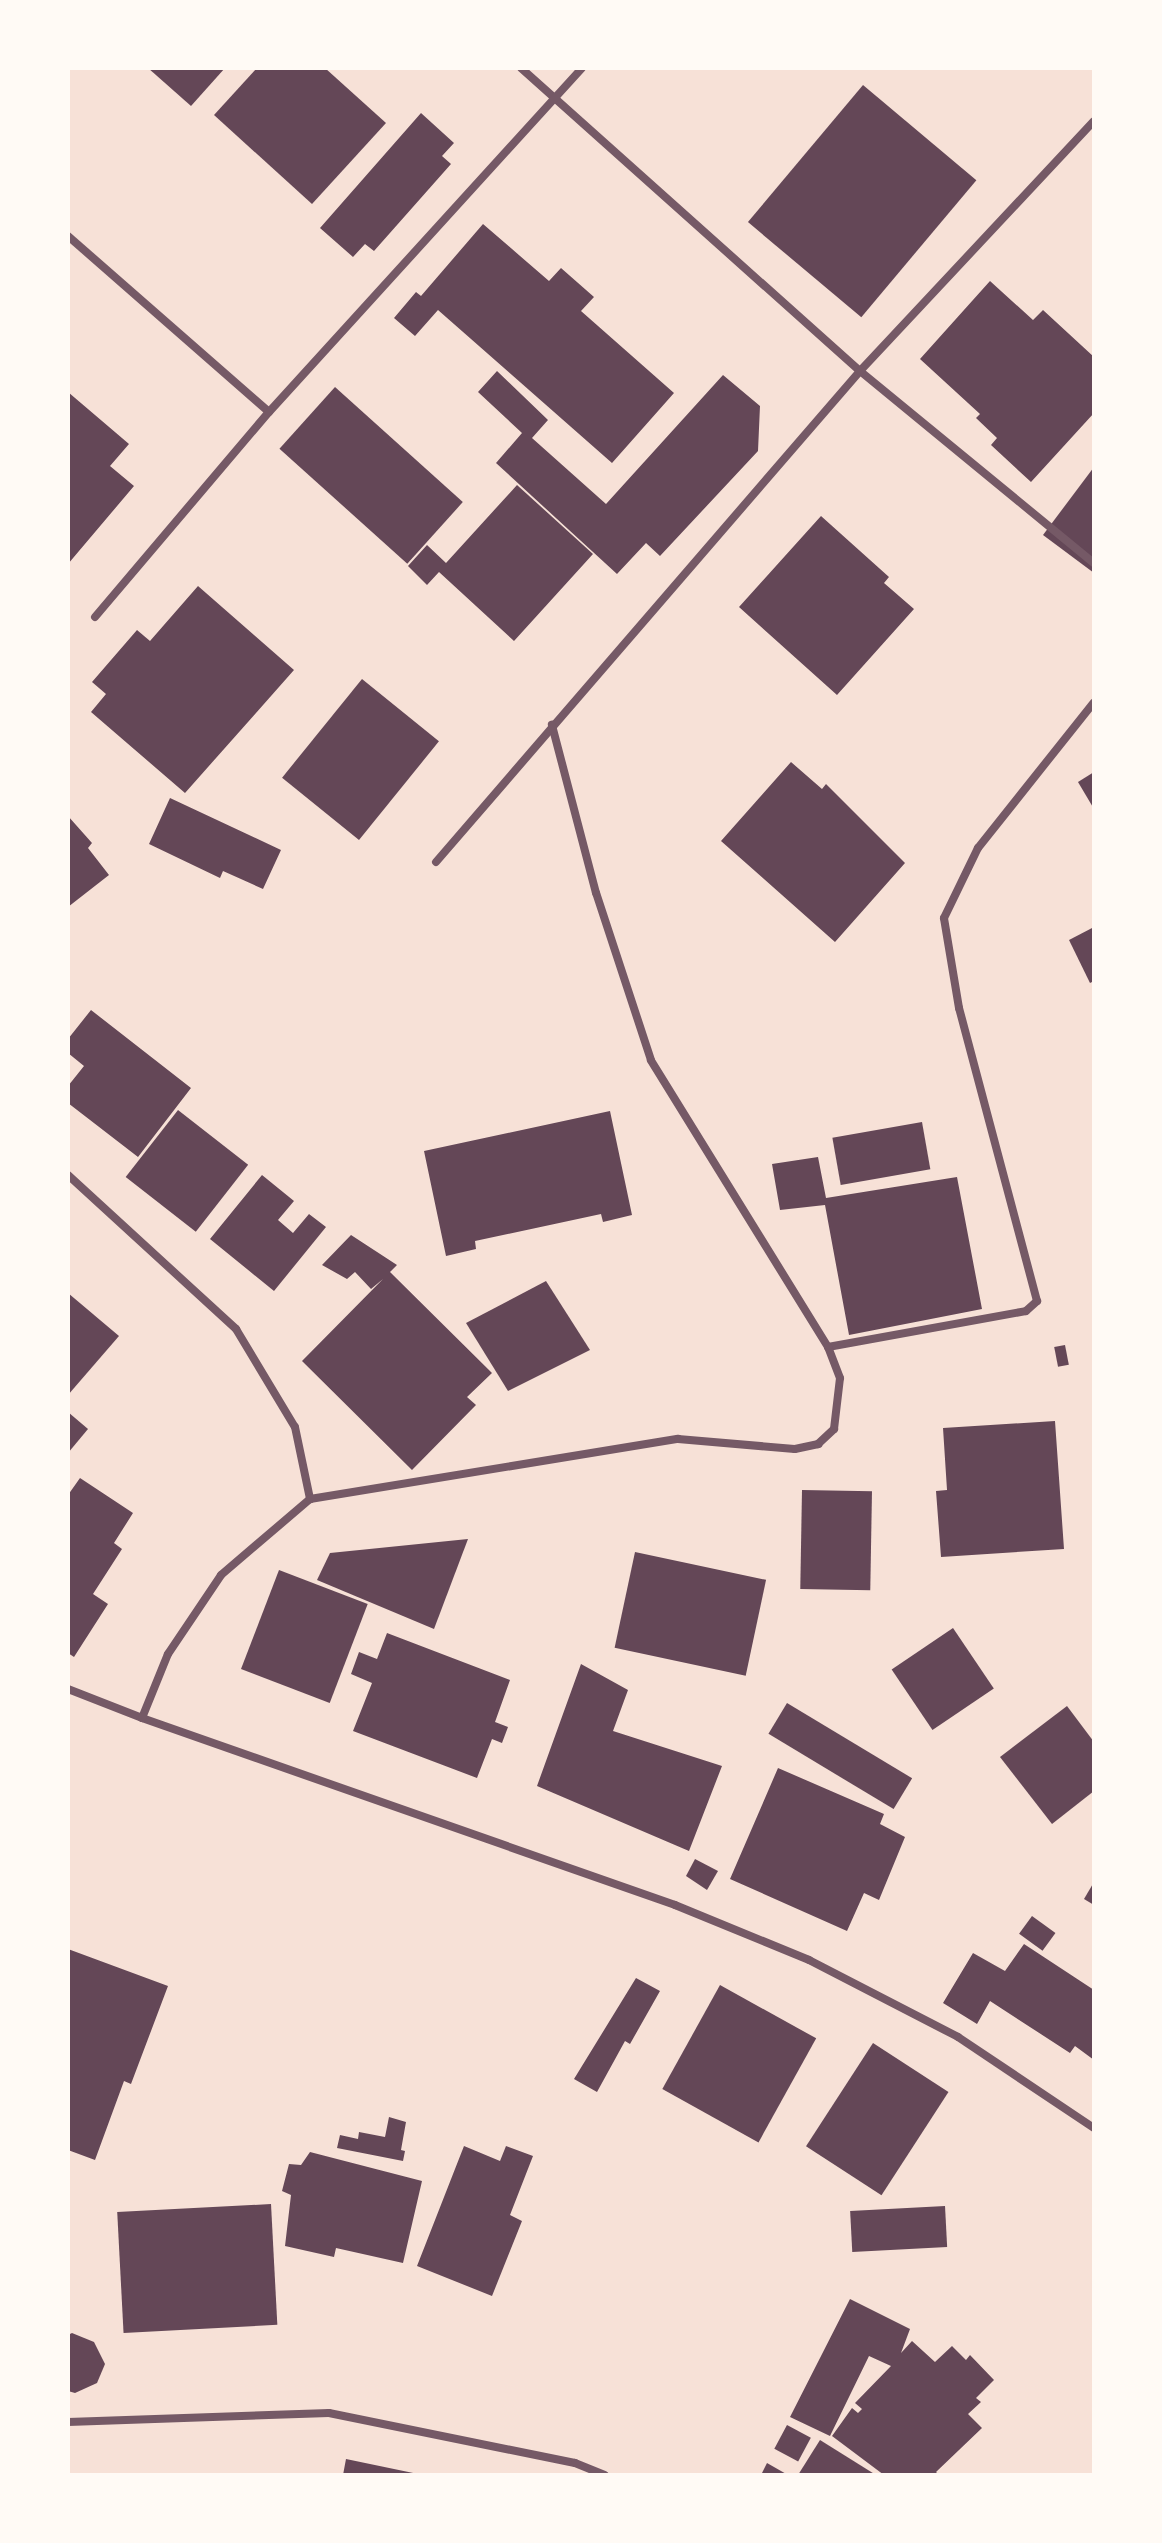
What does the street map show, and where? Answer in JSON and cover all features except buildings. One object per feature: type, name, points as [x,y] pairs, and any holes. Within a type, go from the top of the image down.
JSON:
[{"type":"street","points":[[521,68],[860,371],[1094,563]]},
{"type":"street","points":[[95,617],[269,412],[582,68]]},
{"type":"street","points":[[436,862],[860,371],[1094,121]]},
{"type":"street","points":[[68,236],[269,412]]},
{"type":"street","points":[[828,1347],[1026,1311],[1037,1301],[959,1008],[944,918],[978,848],[1094,702]]},
{"type":"street","points":[[142,1718],[168,1654],[221,1575],[310,1499],[678,1439],[795,1449],[818,1444],[834,1429],[840,1378],[828,1347],[651,1060],[596,893],[552,725]]},
{"type":"street","points":[[68,1175],[236,1329],[295,1427],[310,1499]]},
{"type":"street","points":[[68,1689],[142,1718],[675,1905],[809,1960],[958,2037],[1094,2128]]},
{"type":"street","points":[[68,2422],[329,2413],[575,2463],[605,2475]]}]
